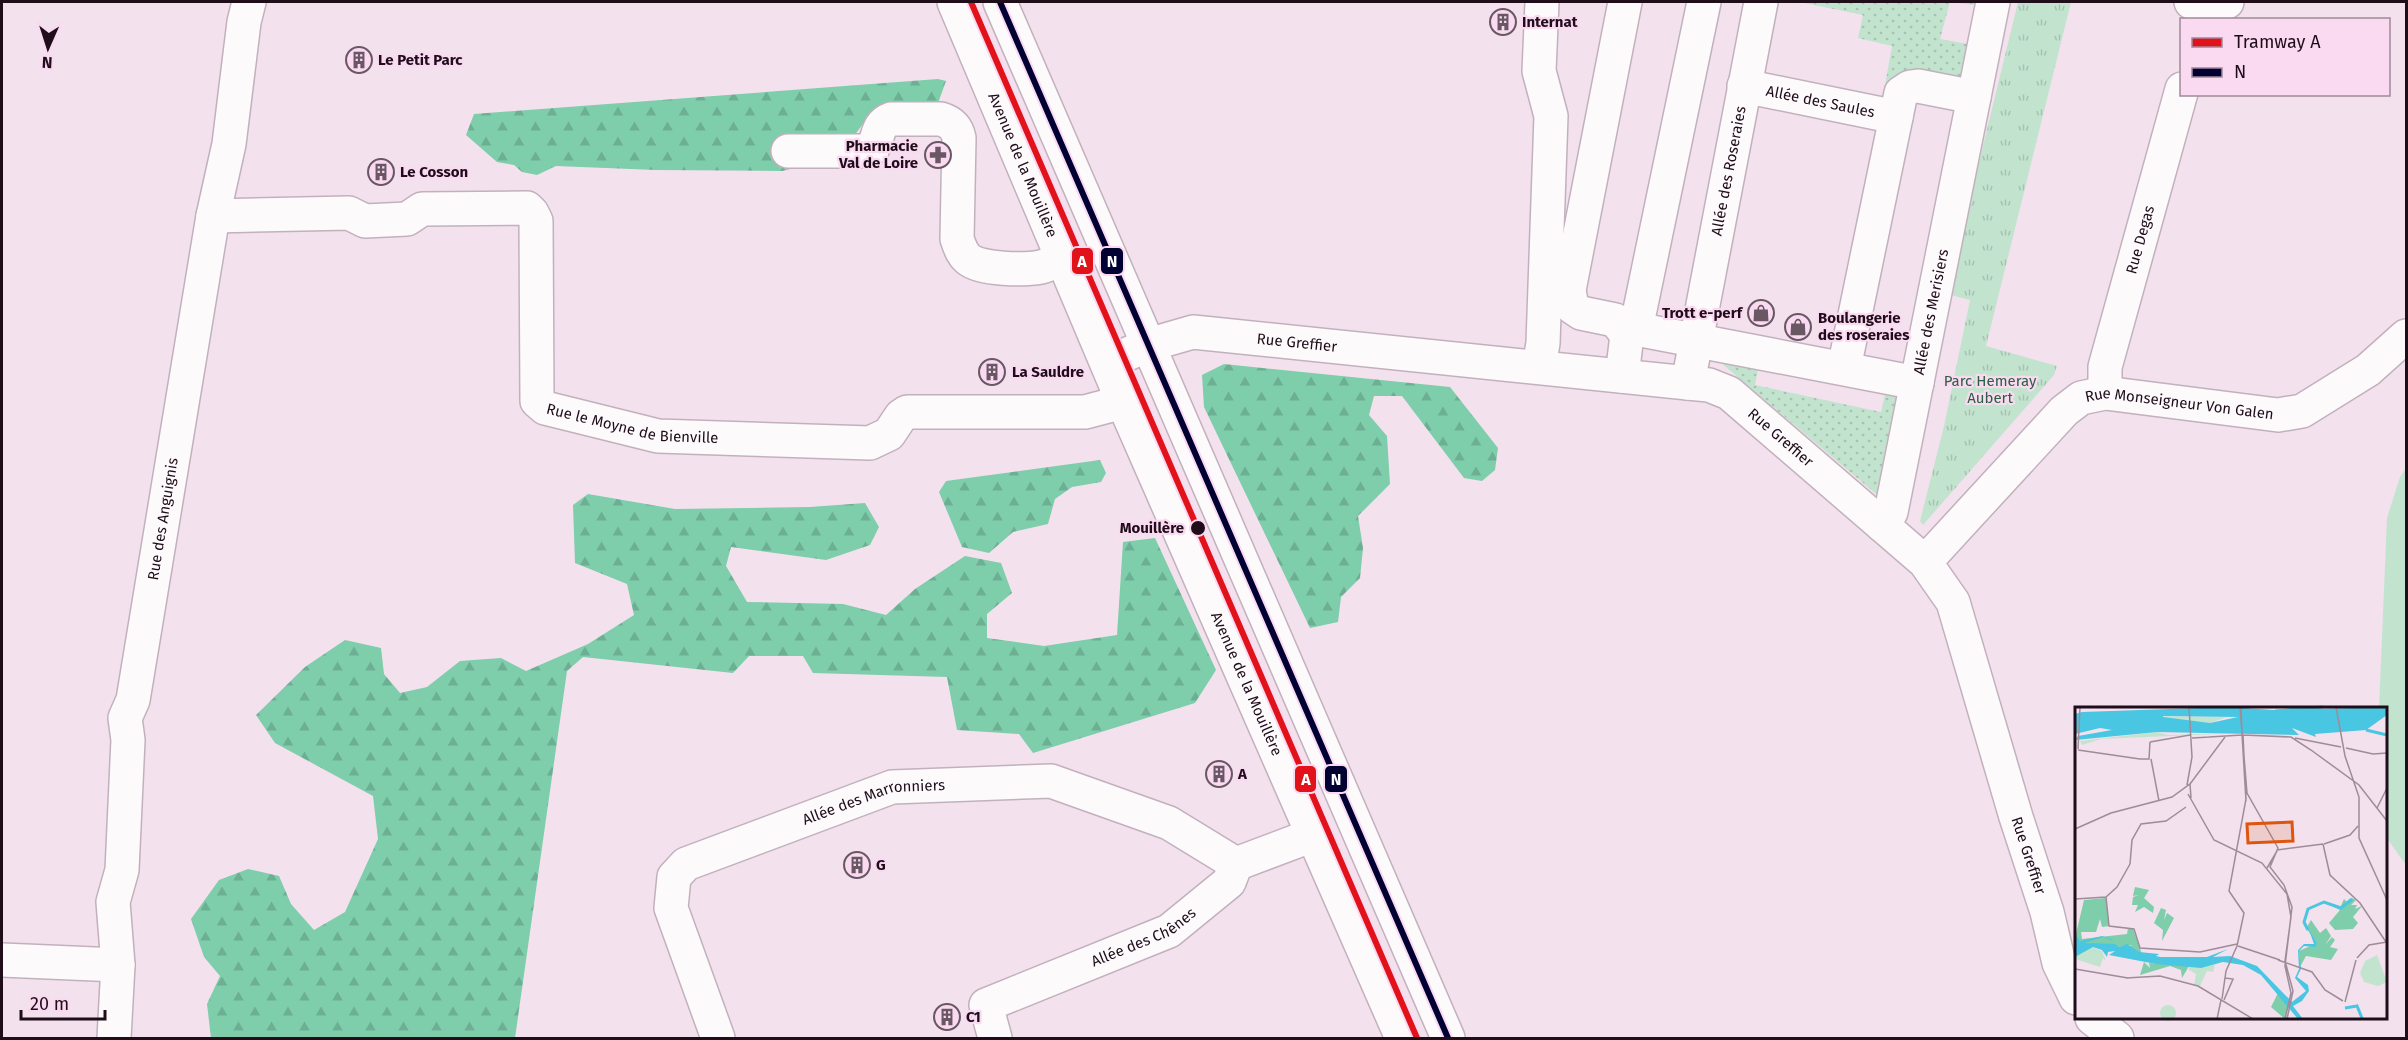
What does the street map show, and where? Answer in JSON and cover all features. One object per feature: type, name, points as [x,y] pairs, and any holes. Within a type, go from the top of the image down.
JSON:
[{"type":"street","name":"Rue des Anguignis","points":[[114,1038],[118,964],[113,902],[122,870],[128,740],[124,718],[133,700],[213,216],[229,144],[249,2]]},
{"type":"street","name":"Avenue de la Mouillère","points":[[954,2],[1123,402],[1401,1038]]},
{"type":"street","points":[[1000,2],[1448,1038]]},
{"type":"street","points":[[1539,367],[1542,343],[1551,116],[1539,71],[1542,2]]},
{"type":"street","points":[[1625,2],[1569,290],[1572,307],[1581,313],[1615,320],[1631,332],[1694,340],[1917,383]]},
{"type":"street","points":[[1622,376],[1704,2]]},
{"type":"street","name":"Allée des Roseraies","points":[[1688,383],[1694,340],[1761,2]]},
{"type":"street","name":"Allée des Merisiers","points":[[1882,525],[1891,512],[1993,2]]},
{"type":"street","name":"Allée des Saules","points":[[1744,86],[1896,117]]},
{"type":"street","points":[[1844,369],[1901,93],[1910,87],[1918,86],[1974,97]]},
{"type":"street","name":"Rue Degas","points":[[2105,393],[2105,367],[2180,93]]},
{"type":"street","points":[[788,151],[868,151],[873,148],[879,127],[884,121],[941,119],[947,121],[957,131],[959,138],[957,239],[961,251],[969,260],[980,265],[1024,269],[1044,266],[1063,258]]},
{"type":"street","name":"Rue le Moyne de Bienville","points":[[213,216],[349,213],[365,220],[407,219],[422,209],[527,208],[536,221],[537,400],[545,408],[658,436],[870,443],[889,434],[900,416],[907,412],[1085,412],[1123,402]]},
{"type":"street","name":"Rue Greffier","points":[[1148,345],[1192,332],[1709,385],[1729,393],[1925,562],[1953,602],[2016,817],[2047,912],[2059,963],[2075,997]]},
{"type":"street","name":"Rue Monseigneur Von Galen","points":[[1925,562],[2064,411],[2081,398],[2105,393],[2278,415],[2302,411],[2368,370],[2406,336]]},
{"type":"street","points":[[1107,363],[1148,345]]},
{"type":"street","name":"Allée des Marronniers","points":[[718,1038],[672,909],[674,877],[686,864],[892,787],[1052,781],[1169,823],[1236,864]]},
{"type":"street","points":[[1236,864],[1312,835]]},
{"type":"street","name":"Allée des Chênes","points":[[995,1038],[986,1005],[1169,931],[1229,882],[1236,864]]},
{"type":"street","points":[[2,960],[118,964]]},
{"type":"street","points":[[2094,1019],[2117,1038]]},
{"type":"green space","points":[[1799,2],[1950,2],[1940,39],[1974,45],[1961,77],[1920,69],[1907,73],[1882,102],[1892,46],[1858,38],[1863,15]]},
{"type":"green space","points":[[1950,2],[1985,2],[1983,6]]},
{"type":"green space","name":"Parc Hemeray Aubert","points":[[2018,2],[2071,2],[1986,346],[2057,366],[2054,375],[1923,525],[1920,521],[1944,426],[1970,300],[1947,294]]},
{"type":"green space","points":[[938,79],[946,81],[937,106],[868,117],[854,136],[803,166],[782,171],[556,166],[537,175],[522,172],[514,165],[497,162],[466,135],[474,114]]},
{"type":"green space","points":[[1720,357],[1759,363],[1755,385],[1881,412],[1886,390],[1899,393],[1882,499],[1720,362]]},
{"type":"green space","points":[[1224,364],[1450,387],[1498,448],[1495,470],[1482,481],[1464,478],[1402,396],[1374,396],[1369,415],[1387,436],[1390,484],[1358,516],[1363,548],[1360,578],[1341,597],[1338,622],[1310,628],[1204,407],[1202,375]]},
{"type":"green space","points":[[1100,460],[1106,473],[1101,482],[1072,487],[1055,499],[1048,524],[1013,532],[989,553],[962,547],[939,492],[946,481]]},
{"type":"green space","points":[[2406,468],[2406,865],[2387,838],[2387,707],[2379,707],[2387,518],[2400,477]]},
{"type":"green space","points":[[588,494],[675,509],[810,507],[865,503],[879,527],[870,545],[826,560],[731,547],[726,566],[747,602],[843,604],[886,615],[915,589],[965,556],[1001,563],[1012,593],[987,614],[987,638],[1044,646],[1117,635],[1123,542],[1155,538],[1216,670],[1195,703],[1033,753],[1019,734],[957,730],[947,677],[813,673],[803,656],[749,656],[733,673],[583,657],[567,671],[515,1038],[211,1038],[207,1004],[220,976],[204,957],[191,919],[219,880],[248,869],[279,876],[291,904],[314,930],[345,912],[378,839],[373,796],[275,743],[256,715],[305,667],[345,640],[381,648],[384,674],[400,693],[427,687],[460,661],[501,658],[526,671],[588,644],[634,615],[627,584],[575,563],[573,505]]},
{"type":"tram line","name":"A","points":[[971,2],[1417,1038]]},
{"type":"transit line","name":"N","points":[[1000,2],[1448,1038]]},
{"type":"place","name":"Internat","points":[[1503,22]]},
{"type":"place","name":"Le Petit Parc","points":[[359,60]]},
{"type":"place","name":"Pharmacie Val de Loire","points":[[938,155]]},
{"type":"place","name":"Le Cosson","points":[[381,172]]},
{"type":"place","name":"Trott e-perf","points":[[1761,313]]},
{"type":"place","name":"Boulangerie des roseraies","points":[[1798,327]]},
{"type":"place","name":"La Sauldre","points":[[992,372]]},
{"type":"place","name":"Mouillère","points":[[1198,528]]},
{"type":"place","name":"A","points":[[1219,774]]},
{"type":"place","name":"G","points":[[857,865]]},
{"type":"place","name":"C1","points":[[947,1017]]}]
